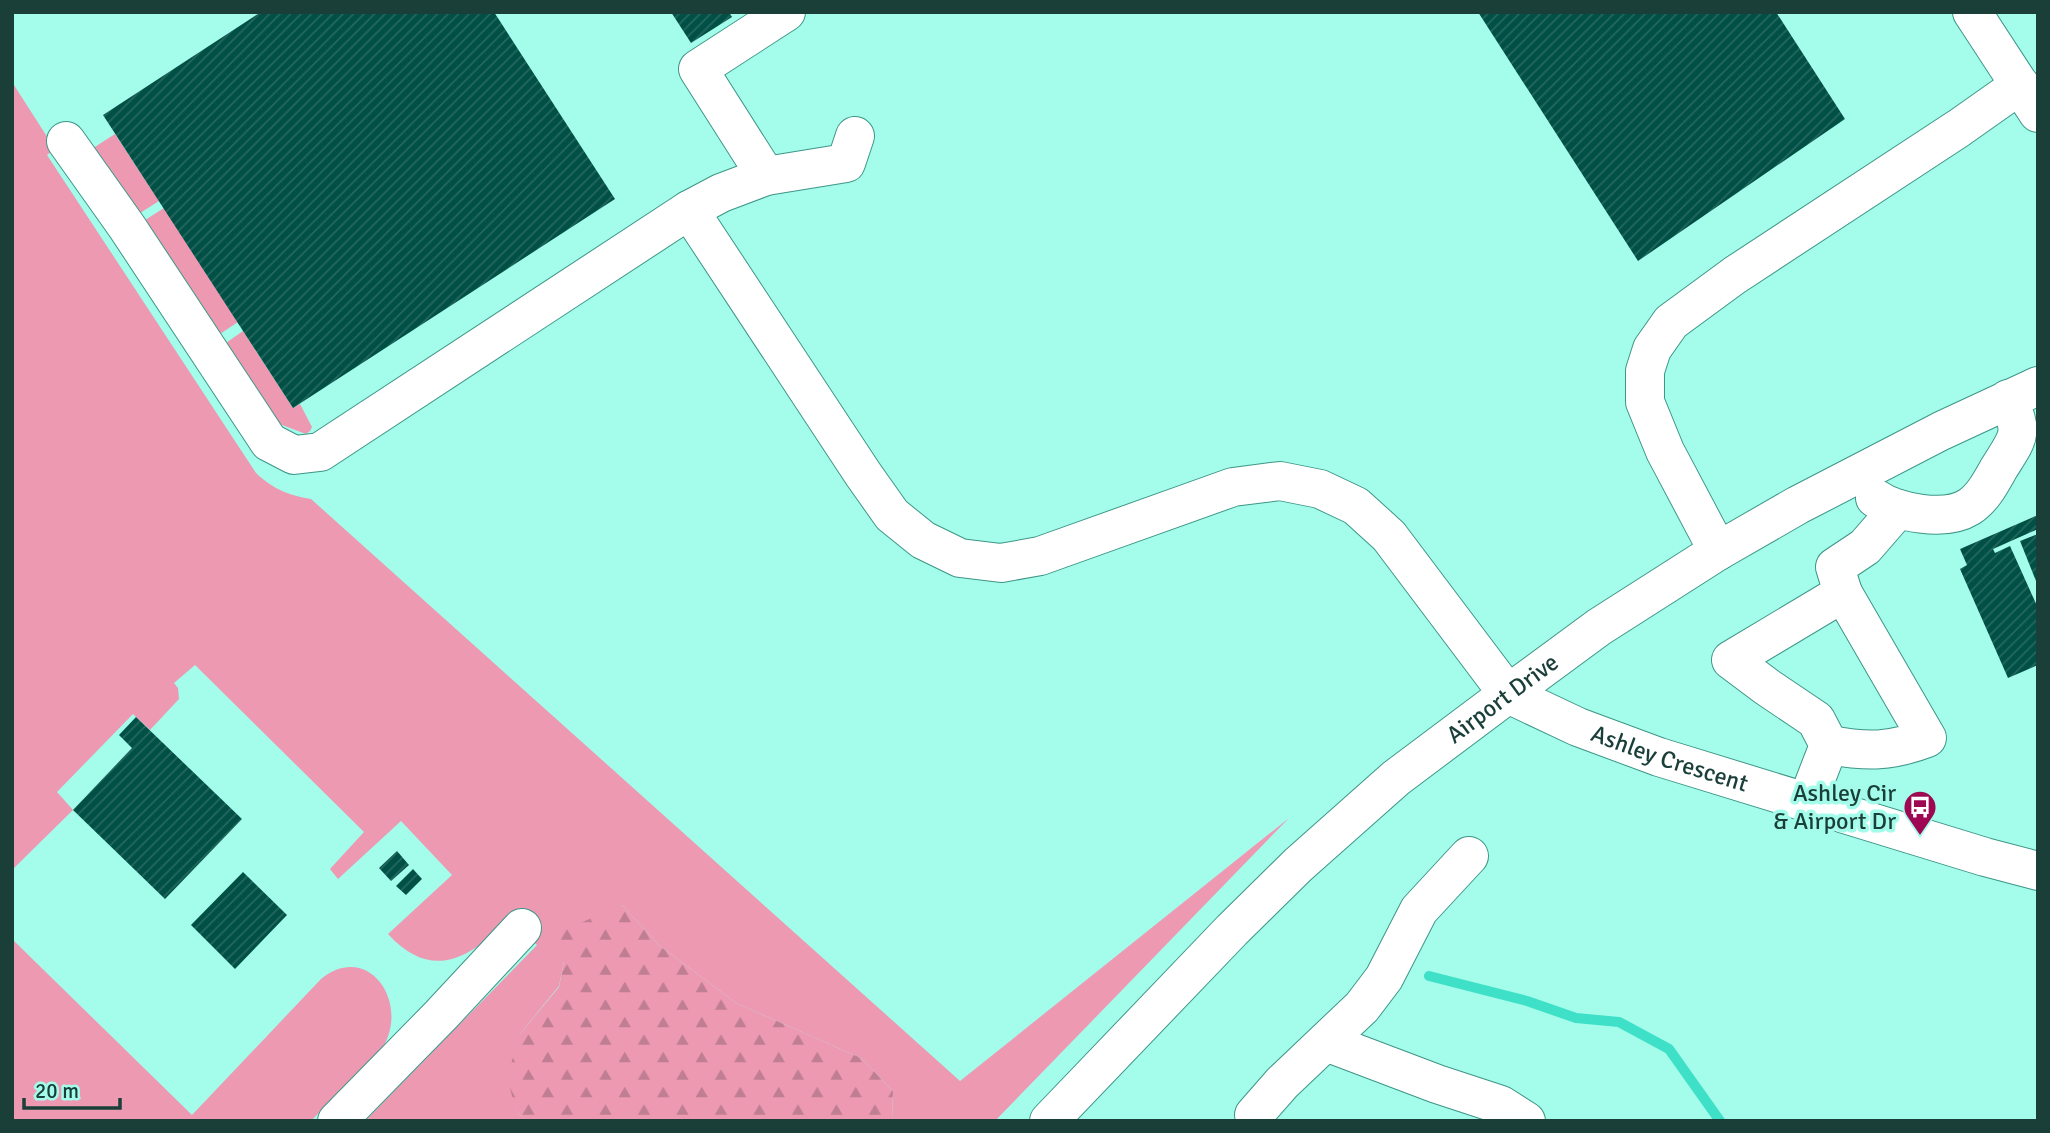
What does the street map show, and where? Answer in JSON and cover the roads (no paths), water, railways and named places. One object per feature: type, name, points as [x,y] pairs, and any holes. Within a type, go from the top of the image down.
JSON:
[{"type":"street","points":[[766,176],[698,69],[786,12]]},
{"type":"street","points":[[1718,551],[1665,451],[1645,402],[1645,371],[1652,349],[1671,322],[1735,275],[1948,135],[2029,99],[1972,12]]},
{"type":"street","points":[[66,141],[127,227],[269,442],[294,455],[320,452],[689,210],[721,192],[766,176],[846,163],[855,136]]},
{"type":"street","points":[[689,210],[892,515],[923,540],[960,558],[1001,563],[1040,556],[1233,487],[1280,481],[1320,489],[1356,506],[1389,536],[1508,694]]},
{"type":"street","points":[[1858,474],[1871,495],[1888,506],[1931,514],[1960,511],[1976,501],[2007,456],[2019,429],[2023,393]]},
{"type":"street","name":"Airport Drive","points":[[1049,1121],[1298,865],[1396,778],[1508,694],[1599,627],[1718,551],[1941,430],[2023,393]]},
{"type":"street","points":[[1829,745],[1878,750],[1902,747],[1927,738],[1843,593],[1835,567],[1865,547],[1898,509]]},
{"type":"street","points":[[1807,803],[1829,745],[1821,727],[1816,720],[1767,688],[1731,660],[1843,593]]},
{"type":"street","name":"Ashley Crescent","points":[[1508,694],[1578,727],[1659,757],[2038,871]]},
{"type":"street","points":[[1254,1115],[1282,1083],[1362,1007],[1384,978],[1419,910],[1469,856]]},
{"type":"street","points":[[337,1121],[522,928]]},
{"type":"street","points":[[1326,1042],[1501,1105],[1526,1121]]},
{"type":"waterway","points":[[1429,976],[1527,1001],[1576,1018],[1619,1022],[1669,1049],[1720,1121]]},
{"type":"place","name":"Ashley Cir & Airport Dr","points":[[1920,837]]}]
